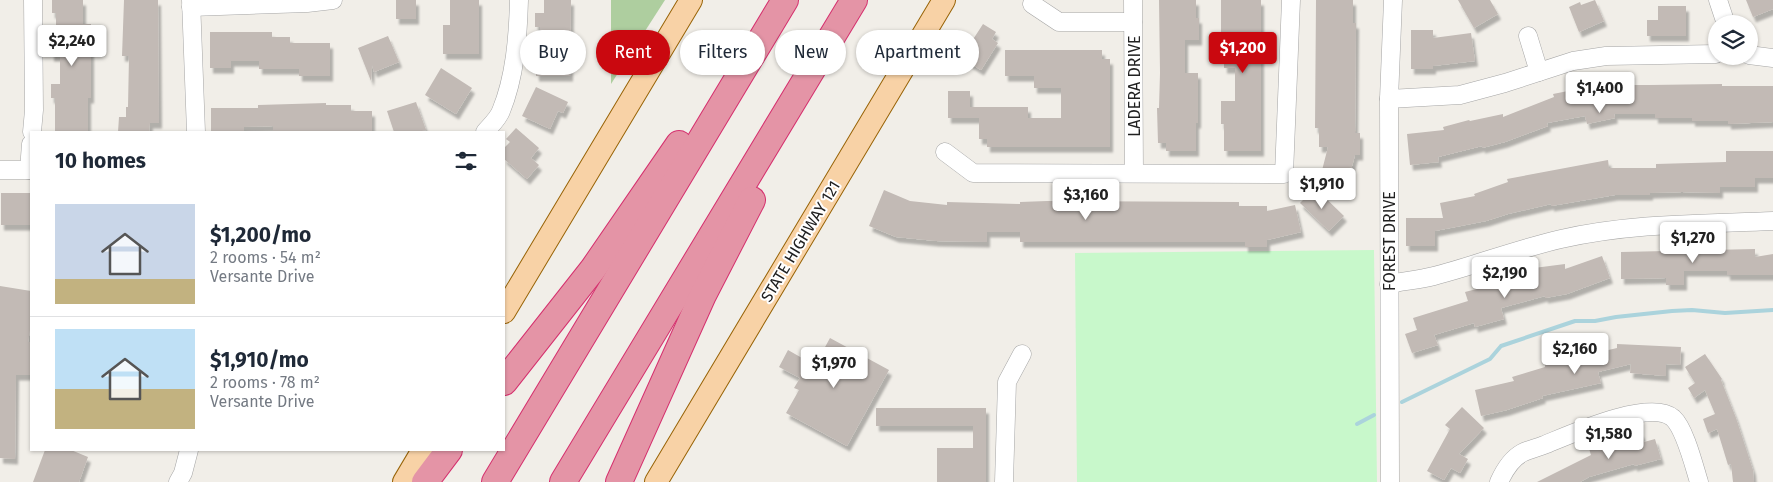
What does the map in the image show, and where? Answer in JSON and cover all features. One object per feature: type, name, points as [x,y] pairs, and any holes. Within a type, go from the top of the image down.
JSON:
[{"type":"highway","points":[[765,33],[785,0]]},
{"type":"highway","points":[[564,482],[854,0]]},
{"type":"highway","points":[[505,381],[593,269],[729,75]]},
{"type":"highway","points":[[495,482],[739,75]]},
{"type":"highway","points":[[619,482],[703,295],[782,141],[799,93]]},
{"type":"highway","points":[[424,482],[448,451]]},
{"type":"main road","points":[[505,310],[691,0]]},
{"type":"main road","name":"STATE HIGHWAY 121","points":[[656,482],[944,0]]},
{"type":"main road","points":[[404,482],[422,451]]},
{"type":"street","points":[[32,131],[34,110],[33,0]]},
{"type":"street","points":[[196,131],[191,3],[307,3],[333,0]]},
{"type":"street","points":[[486,131],[501,113],[511,77],[518,33],[519,0]]},
{"type":"street","name":"LADERA DRIVE","points":[[1133,0],[1134,172]]},
{"type":"street","points":[[945,152],[972,173],[1134,172],[1284,174],[1291,0]]},
{"type":"street","name":"FOREST DRIVE","points":[[1390,482],[1389,99],[1393,0]]},
{"type":"street","points":[[1718,0],[1723,15]]},
{"type":"street","points":[[1032,4],[1060,22],[1133,22]]},
{"type":"street","points":[[1528,36],[1539,72]]},
{"type":"street","points":[[1389,99],[1460,95],[1573,62],[1606,56],[1708,54]]},
{"type":"street","points":[[1758,57],[1773,58]]},
{"type":"street","points":[[0,170],[30,170]]},
{"type":"street","points":[[1389,284],[1432,277],[1506,253],[1563,239],[1669,224],[1773,221]]},
{"type":"street","points":[[1004,482],[1006,382],[1022,354]]},
{"type":"street","points":[[1498,482],[1507,466],[1522,453],[1566,435],[1622,416],[1640,413],[1663,414],[1672,417],[1691,454],[1699,482]]},
{"type":"street","points":[[178,482],[183,473],[189,451]]},
{"type":"green space","points":[[611,0],[665,0],[646,30],[611,30]]},
{"type":"green space","points":[[611,75],[617,75],[611,84]]},
{"type":"green space","points":[[1374,250],[1377,482],[1077,482],[1075,253]]},
{"type":"building","points":[[52,0],[83,0],[83,24],[91,24],[91,98],[88,98],[88,131],[55,131],[55,98],[51,98],[51,84],[60,84],[60,56],[51,56],[51,41],[56,41],[56,13],[52,13]]},
{"type":"building","points":[[124,0],[158,0],[159,123],[150,123],[149,131],[118,131],[119,117],[126,117],[126,107],[128,107],[129,56],[122,56]]},
{"type":"building","points":[[396,0],[416,0],[416,19],[396,19]]},
{"type":"building","points":[[450,0],[479,0],[479,54],[443,54],[443,25],[450,25]]},
{"type":"building","points":[[544,0],[571,0],[571,30],[540,30],[540,27],[535,27],[535,13],[544,13]]},
{"type":"building","points":[[1159,0],[1196,0],[1196,18],[1199,18],[1199,40],[1185,40],[1185,73],[1198,73],[1196,151],[1166,151],[1166,143],[1158,143],[1157,108],[1159,108],[1160,73]]},
{"type":"building","points":[[1221,0],[1261,0],[1261,151],[1224,151],[1224,124],[1221,124],[1221,101],[1235,101],[1235,68],[1224,68],[1224,41],[1221,41]]},
{"type":"building","points":[[1316,0],[1353,0],[1353,23],[1356,23],[1355,133],[1360,133],[1360,155],[1355,155],[1346,189],[1319,182],[1328,147],[1319,147],[1319,128],[1315,128]]},
{"type":"building","points":[[1458,0],[1490,0],[1498,14],[1474,28]]},
{"type":"building","points":[[1595,0],[1604,21],[1579,32],[1569,7],[1580,2],[1581,5]]},
{"type":"building","points":[[1746,0],[1773,0],[1773,9],[1758,15],[1752,15]]},
{"type":"building","points":[[1658,6],[1686,6],[1686,36],[1647,36],[1647,20],[1658,20]]},
{"type":"building","points":[[983,24],[996,32],[992,39],[998,43],[981,70],[979,69],[979,30]]},
{"type":"building","points":[[1411,30],[1433,30],[1433,38],[1471,33],[1475,61],[1433,66],[1433,69],[1411,69]]},
{"type":"building","points":[[210,32],[272,32],[272,37],[290,37],[290,43],[330,43],[330,76],[299,76],[299,69],[259,69],[259,61],[231,61],[231,68],[210,68]]},
{"type":"building","points":[[388,36],[399,62],[374,72],[372,65],[371,81],[358,48]]},
{"type":"building","points":[[1005,50],[1102,50],[1102,59],[1110,59],[1110,147],[987,147],[987,139],[979,139],[979,118],[948,118],[948,91],[970,91],[970,107],[1028,107],[1028,118],[1061,118],[1061,88],[1034,88],[1034,76],[1005,76]]},
{"type":"building","points":[[441,68],[472,88],[456,114],[425,95]]},
{"type":"building","points":[[536,75],[570,75],[570,76]]},
{"type":"building","points":[[1608,83],[1608,85],[1722,84],[1722,86],[1773,86],[1773,122],[1728,124],[1728,121],[1692,121],[1692,118],[1655,118],[1655,114],[1614,114],[1615,118],[1587,124],[1585,116],[1547,123],[1548,126],[1505,142],[1438,157],[1439,162],[1410,165],[1407,134],[1444,130],[1443,127],[1503,114],[1503,117],[1554,97],[1553,94]]},
{"type":"building","points":[[536,87],[568,102],[563,113],[558,111],[550,129],[522,116]]},
{"type":"building","points":[[416,102],[426,130],[394,131],[387,111]]},
{"type":"building","points":[[326,103],[326,105],[351,105],[351,111],[372,111],[372,131],[273,131],[273,126],[244,127],[244,131],[211,131],[211,108],[258,108],[258,105]]},
{"type":"building","points":[[516,128],[539,148],[531,158],[539,165],[527,179],[505,160],[505,147],[510,142],[506,139]]},
{"type":"building","points":[[1726,151],[1773,151],[1773,178],[1755,178],[1755,187],[1720,187],[1720,193],[1682,192],[1650,193],[1650,195],[1615,195],[1551,206],[1551,204],[1486,221],[1435,231],[1435,246],[1406,246],[1406,218],[1443,218],[1440,203],[1475,196],[1474,194],[1508,182],[1507,179],[1608,160],[1609,168],[1656,168],[1656,164],[1726,162]]},
{"type":"building","points":[[1315,188],[1344,216],[1329,231],[1300,203]]},
{"type":"building","points":[[884,190],[910,201],[947,205],[947,202],[1020,204],[1020,202],[1047,201],[1239,202],[1239,206],[1267,206],[1267,211],[1295,205],[1301,232],[1267,240],[1267,247],[1245,247],[1245,242],[1020,242],[1020,232],[987,232],[987,242],[936,241],[896,237],[869,226]]},
{"type":"building","points":[[1,193],[30,193],[30,225],[1,225]]},
{"type":"building","points":[[1755,249],[1755,257],[1773,254],[1773,275],[1727,275],[1727,271],[1684,271],[1684,285],[1666,285],[1666,278],[1621,279],[1621,252]]},
{"type":"building","points":[[1602,256],[1610,278],[1567,294],[1545,298],[1545,296],[1501,308],[1504,319],[1475,327],[1474,323],[1434,335],[1438,345],[1412,353],[1405,334],[1417,330],[1413,318],[1468,301],[1465,292],[1500,283],[1499,278],[1534,268],[1565,264],[1565,269]]},
{"type":"building","points":[[0,286],[30,291],[30,330],[28,342],[30,342],[30,375],[16,375],[15,459],[0,458]]},
{"type":"building","points":[[830,338],[889,370],[847,446],[786,413],[799,390],[794,388],[800,378],[779,367],[788,350],[809,362],[813,355],[819,358]]},
{"type":"building","points":[[1617,344],[1681,347],[1680,365],[1666,364],[1666,376],[1630,373],[1631,364],[1598,372],[1601,383],[1542,396],[1543,398],[1507,410],[1481,416],[1475,390],[1514,381],[1512,377],[1545,367],[1545,365],[1617,348]]},
{"type":"building","points":[[1705,354],[1722,379],[1753,470],[1754,482],[1733,482],[1731,464],[1728,465],[1717,429],[1708,433],[1703,419],[1715,414],[1705,390],[1694,398],[1688,388],[1695,383],[1685,367]]},
{"type":"building","points":[[1462,407],[1484,428],[1459,454],[1468,459],[1460,473],[1451,468],[1444,480],[1427,471],[1450,429],[1445,425]]},
{"type":"building","points":[[876,408],[986,408],[986,482],[937,482],[937,448],[973,448],[973,426],[876,426]]},
{"type":"building","points":[[1641,432],[1644,442],[1655,439],[1661,459],[1634,466],[1634,464],[1589,477],[1580,482],[1537,482],[1591,455],[1588,445],[1601,441],[1604,451],[1628,444],[1626,437]]},
{"type":"building","points":[[45,451],[73,451],[88,457],[79,482],[33,482]]},
{"type":"waterway","points":[[1402,402],[1490,359],[1501,346],[1575,321],[1595,321],[1672,311],[1692,310],[1725,313],[1773,310]]},
{"type":"waterway","points":[[1357,424],[1374,415]]}]
